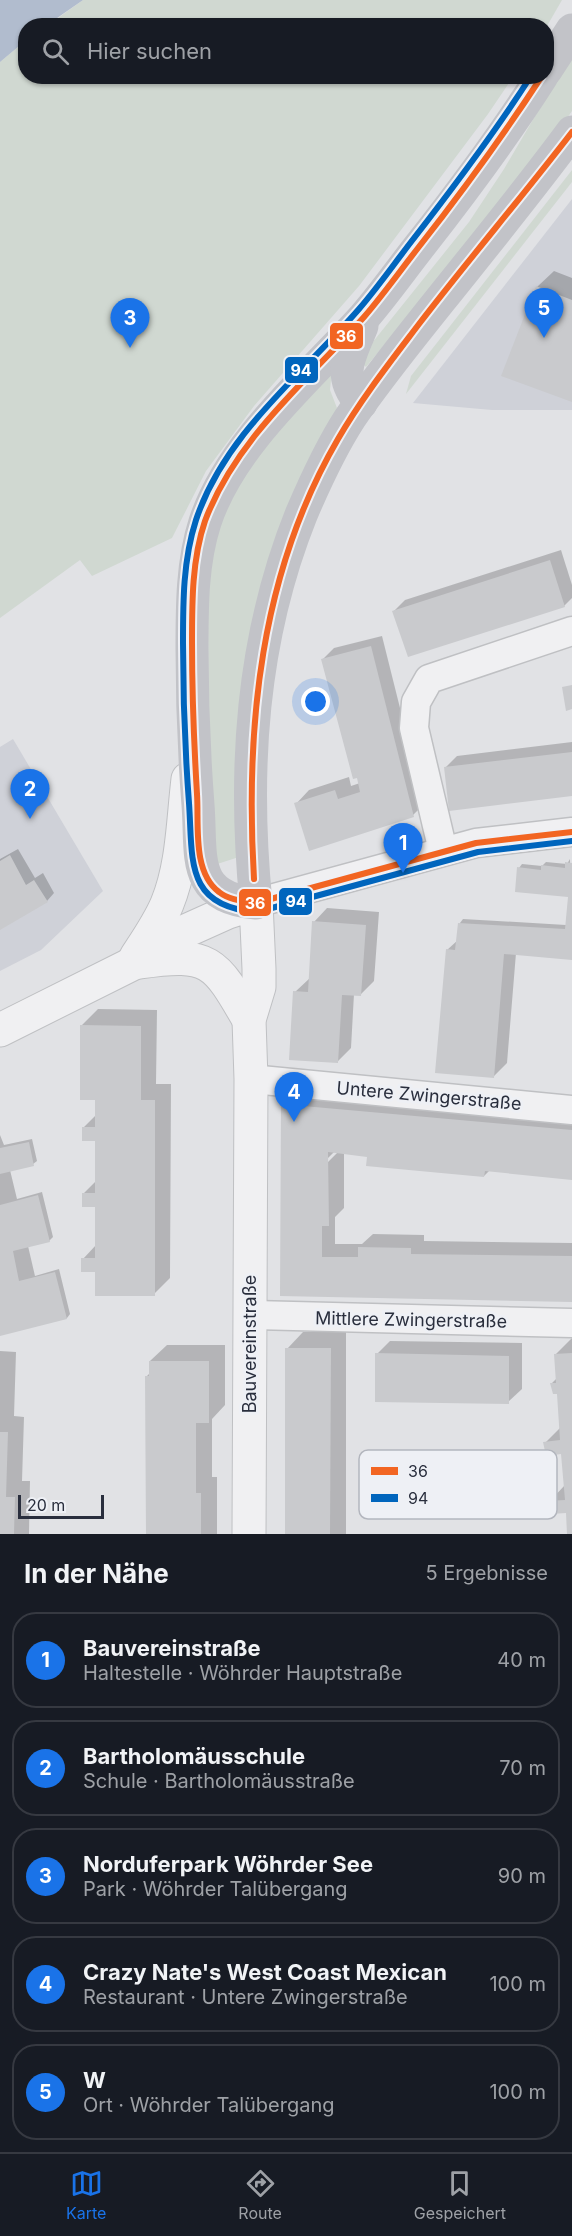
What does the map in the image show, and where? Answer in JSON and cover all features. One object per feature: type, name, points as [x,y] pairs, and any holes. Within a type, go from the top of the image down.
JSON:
[{"type":"main road","points":[[554,58],[572,30]]},
{"type":"main road","points":[[536,84],[465,188],[365,315],[240,454],[228,471],[213,501],[201,535],[195,566],[192,634],[193,738],[200,856],[204,873],[215,888],[237,902],[256,903],[250,775],[256,691],[265,631],[288,551],[313,486],[349,420],[385,369],[572,132]]},
{"type":"main road","points":[[361,403],[348,387],[347,374],[365,315]]},
{"type":"street","points":[[443,851],[414,728],[416,702],[421,690],[429,679],[572,631]]},
{"type":"street","points":[[132,964],[162,914],[174,884],[193,738]]},
{"type":"street","points":[[0,1030],[132,964],[179,934],[228,912],[476,843],[572,832]]},
{"type":"street","name":"Bauvereinstraße","points":[[249,1534],[251,1079],[249,1020],[258,987],[256,903]]},
{"type":"street","points":[[132,964],[181,957],[202,962],[221,975],[249,1020]]},
{"type":"street","name":"Untere Zwingerstraße","points":[[251,1079],[572,1110]]},
{"type":"street","name":"Mittlere Zwingerstraße","points":[[250,1315],[572,1323]]},
{"type":"shaded area","points":[[83,0],[562,0],[552,18],[58,18]]},
{"type":"shaded area","points":[[18,47],[18,84],[508,84],[359,286],[254,406],[206,471],[172,538],[92,576],[80,560],[0,618],[0,62]]},
{"type":"shaded area","points":[[572,53],[572,111],[543,153],[366,367],[362,363],[364,353],[469,222],[504,169]]},
{"type":"shaded area","points":[[572,170],[572,182],[406,394],[411,376]]},
{"type":"shaded area","points":[[572,199],[572,410],[492,410],[413,403]]},
{"type":"shaded area","points":[[332,369],[330,390],[337,408],[289,518],[239,857],[211,866],[209,854],[208,603],[217,529],[252,459]]},
{"type":"shaded area","points":[[13,739],[103,891],[41,950],[0,971],[0,747]]},
{"type":"water","points":[[0,0],[83,0],[57,18],[18,18],[18,47],[0,62]]},
{"type":"building","points":[[536,286],[572,300],[572,402],[501,376]]},
{"type":"building","points":[[550,560],[565,607],[408,657],[392,611]]},
{"type":"building","points":[[371,646],[414,817],[309,851],[294,803],[335,790],[338,799],[360,792],[357,778],[353,779],[321,659]]},
{"type":"building","points":[[572,685],[572,709],[566,711],[562,687]]},
{"type":"building","points":[[572,752],[572,796],[449,811],[444,767]]},
{"type":"building","points":[[10,855],[26,885],[34,880],[48,902],[0,930],[0,861]]},
{"type":"building","points":[[565,862],[572,863],[572,960],[504,954],[494,1078],[435,1073],[446,949],[455,950],[458,923],[565,929],[568,897],[515,892],[517,867],[541,870],[541,865],[565,868]]},
{"type":"building","points":[[312,921],[366,925],[361,996],[342,995],[338,1063],[289,1060],[293,991],[308,992]]},
{"type":"building","points":[[80,1025],[141,1026],[141,1100],[155,1100],[155,1296],[95,1296],[95,1272],[81,1272],[81,1258],[95,1258],[95,1207],[82,1207],[82,1193],[95,1193],[95,1141],[82,1141],[82,1127],[95,1127],[95,1100],[80,1100]]},
{"type":"building","points":[[281,1104],[572,1130],[572,1180],[485,1171],[484,1177],[366,1166],[367,1157],[328,1152],[329,1226],[322,1226],[322,1257],[358,1257],[358,1247],[411,1248],[411,1254],[572,1256],[572,1302],[280,1296]]},
{"type":"building","points":[[29,1142],[34,1166],[0,1174],[0,1148]]},
{"type":"building","points":[[38,1195],[50,1242],[13,1251],[19,1281],[55,1272],[67,1319],[0,1336],[0,1205]]},
{"type":"building","points":[[285,1348],[331,1348],[330,1534],[285,1534]]},
{"type":"building","points":[[375,1353],[509,1356],[509,1404],[375,1402]]},
{"type":"building","points":[[572,1353],[572,1534],[567,1534],[566,1513],[557,1514],[557,1500],[565,1500],[561,1454],[557,1455],[557,1450],[545,1450],[543,1442],[560,1440],[557,1394],[553,1394],[550,1383],[556,1383],[554,1354]]},
{"type":"building","points":[[149,1361],[209,1361],[209,1423],[196,1423],[196,1493],[201,1493],[201,1534],[146,1534],[145,1376],[149,1376]]},
{"type":"building","points":[[0,1432],[8,1432],[6,1497],[15,1497],[14,1534],[0,1534]]},
{"type":"transit line","name":"94","points":[[526,84],[473,161],[379,284],[337,334],[245,433],[209,489],[196,520],[188,550],[185,581],[183,663],[186,763],[191,843],[197,877],[204,890],[216,901],[233,908],[257,912],[478,852],[572,841]]},
{"type":"transit line","name":"36","points":[[537,84],[482,164],[385,292],[254,437],[218,491],[205,521],[197,550],[193,596],[192,680],[198,833],[201,860],[210,883],[227,897],[256,903],[476,843],[572,832]]},
{"type":"transit line","name":"36","points":[[254,879],[252,765],[263,653],[275,597],[291,543],[312,490],[338,439],[377,380],[572,132]]},
{"type":"place","name":"W","points":[[544,338]]},
{"type":"place","name":"Norduferpark Wöhrder See","points":[[130,348]]},
{"type":"place","name":"Bartholomäusschule","points":[[30,819]]},
{"type":"place","name":"Bauvereinstraße","points":[[403,873]]},
{"type":"place","name":"Crazy Nate's West Coast Mexican","points":[[294,1122]]}]
